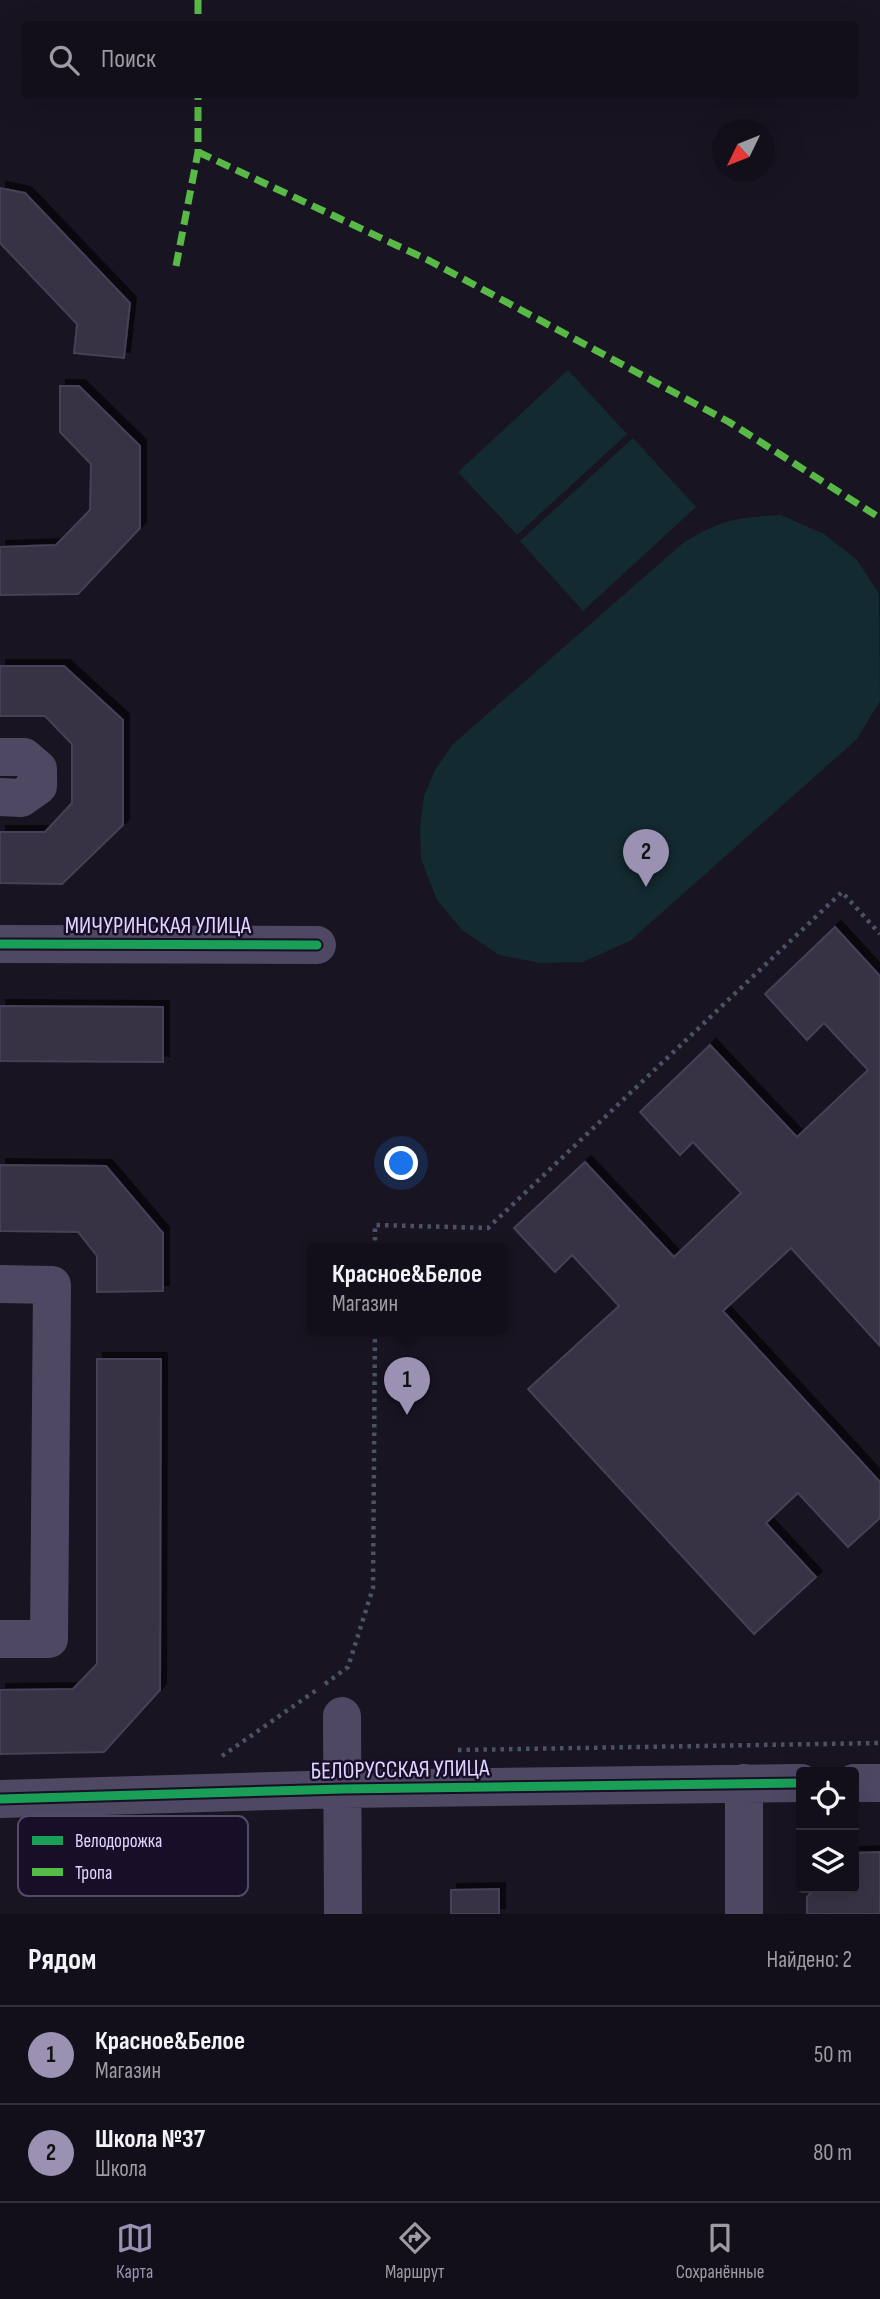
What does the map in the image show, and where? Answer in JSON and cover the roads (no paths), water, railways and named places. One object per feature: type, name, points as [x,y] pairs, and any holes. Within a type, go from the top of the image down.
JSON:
[{"type":"street","points":[[0,757],[24,757],[38,769],[38,786],[21,798],[0,797]]},
{"type":"street","name":"МИЧУРИНСКАЯ УЛИЦА","points":[[0,944],[317,945]]},
{"type":"street","points":[[0,1284],[52,1285],[52,1298],[49,1639],[0,1640]]},
{"type":"street","points":[[342,1716],[343,1914]]},
{"type":"street","points":[[744,1783],[744,1914]]},
{"type":"street","name":"БЕЛОРУССКАЯ УЛИЦА","points":[[0,1799],[343,1789],[796,1783]]},
{"type":"street","points":[[859,1783],[880,1783]]},
{"type":"place","name":"Школа №37","points":[[646,887]]},
{"type":"place","name":"Красное&Белое","points":[[407,1415]]}]
